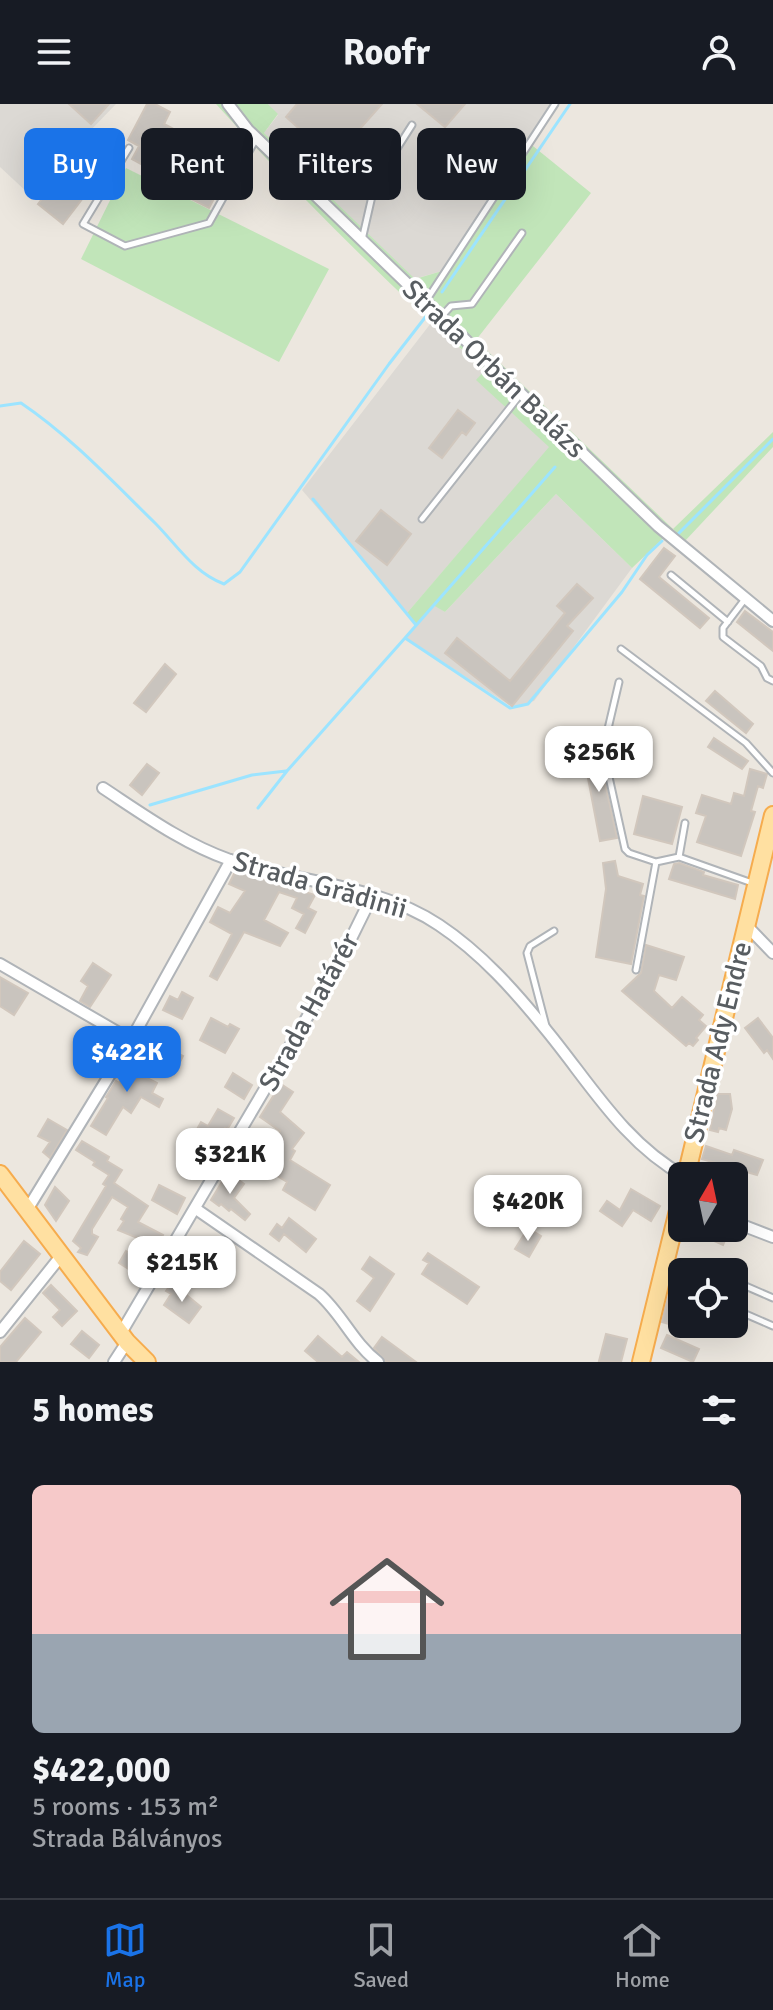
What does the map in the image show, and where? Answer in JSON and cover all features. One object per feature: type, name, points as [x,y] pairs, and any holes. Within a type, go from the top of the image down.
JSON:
[{"type":"main road","name":"Strada Ady Endre","points":[[688,1162],[773,815]]},
{"type":"main road","points":[[0,1174],[124,1338],[147,1362]]},
{"type":"main road","points":[[646,1360],[672,1242]]},
{"type":"street","name":"Strada Orbán Balázs","points":[[228,104],[256,138],[658,526],[773,621]]},
{"type":"street","name":"Strada Grădinii","points":[[103,788],[175,834],[231,860],[410,908],[454,935],[494,970],[547,1031],[613,1117],[668,1164]]},
{"type":"street","points":[[27,1210],[131,1040],[231,860]]},
{"type":"street","name":"Strada Határér","points":[[114,1362],[124,1338],[196,1209],[338,965],[372,896]]},
{"type":"street","points":[[746,925],[773,953]]},
{"type":"street","points":[[0,964],[131,1040]]},
{"type":"street","points":[[196,1209],[319,1294],[334,1309],[353,1338],[378,1362]]},
{"type":"street","points":[[748,1227],[773,1237]]},
{"type":"street","points":[[0,1332],[61,1256]]},
{"type":"lane","points":[[425,302],[555,104]]},
{"type":"lane","points":[[362,240],[375,183],[412,125]]},
{"type":"lane","points":[[129,148],[83,224],[125,246],[209,223],[256,138]]},
{"type":"lane","points":[[441,317],[451,306],[472,304],[522,233]]},
{"type":"lane","points":[[422,519],[521,394]]},
{"type":"lane","points":[[671,575],[728,622]]},
{"type":"lane","points":[[745,598],[723,628],[723,637],[761,666],[767,678],[773,681]]},
{"type":"lane","points":[[621,649],[746,743],[773,773]]},
{"type":"lane","points":[[619,682],[603,750],[625,849],[656,862],[679,857],[756,885]]},
{"type":"lane","points":[[679,857],[685,823]]},
{"type":"lane","points":[[636,970],[656,862]]},
{"type":"lane","points":[[547,1031],[527,953],[530,946],[554,931]]},
{"type":"lane","points":[[748,1287],[773,1298]]},
{"type":"lane","points":[[748,1315],[773,1326]]},
{"type":"shaded area","points":[[0,104],[116,104],[93,128],[24,128],[24,189],[0,167]]},
{"type":"shaded area","points":[[268,104],[554,104],[526,146],[526,128],[417,128],[417,200],[490,200],[442,271],[414,279],[333,200],[401,200],[401,128],[269,128],[269,138],[264,133],[278,115]]},
{"type":"shaded area","points":[[431,323],[485,370],[477,380],[550,447],[407,613],[302,490]]},
{"type":"shaded area","points":[[556,494],[632,568],[534,701],[512,707],[406,638],[433,604],[445,612]]},
{"type":"green space","points":[[216,104],[268,104],[278,114],[264,133],[269,138],[269,161],[253,144],[253,128],[238,128]]},
{"type":"green space","points":[[528,142],[591,193],[476,340],[673,529],[632,568],[556,494],[445,612],[433,605],[417,625],[407,613],[549,447],[476,380],[485,370],[306,200],[333,200],[415,279],[442,271],[489,200],[526,200]]},
{"type":"green space","points":[[125,170],[141,175],[141,200],[190,200],[329,269],[279,362],[81,259],[110,200],[125,200]]},
{"type":"green space","points":[[773,432],[773,447],[685,541],[673,529]]},
{"type":"building","points":[[69,104],[109,104],[91,124]]},
{"type":"building","points":[[147,104],[155,104],[170,112],[164,124],[172,128],[141,128],[141,164],[132,159],[139,146],[128,140]]},
{"type":"building","points":[[297,104],[382,104],[361,128],[298,128],[286,117]]},
{"type":"building","points":[[417,104],[465,104],[445,127]]},
{"type":"building","points":[[41,200],[81,200],[63,224],[38,204]]},
{"type":"building","points":[[193,200],[213,200],[209,208]]},
{"type":"building","points":[[458,410],[475,423],[466,435],[462,432],[442,458],[429,448]]},
{"type":"building","points":[[381,510],[411,534],[387,565],[356,541]]},
{"type":"building","points":[[664,548],[675,556],[659,577],[709,618],[700,628],[640,579]]},
{"type":"building","points":[[577,584],[593,598],[567,626],[573,631],[512,706],[445,653],[457,638],[510,681],[565,613],[557,606]]},
{"type":"building","points":[[745,611],[773,632],[773,651],[737,622]]},
{"type":"building","points":[[165,664],[176,674],[146,712],[134,703]]},
{"type":"building","points":[[715,691],[753,724],[746,733],[706,701]]},
{"type":"building","points":[[714,738],[748,761],[742,769],[708,747]]},
{"type":"building","points":[[599,744],[617,838],[600,841],[582,747]]},
{"type":"building","points":[[147,764],[159,773],[142,795],[130,785]]},
{"type":"building","points":[[750,769],[767,774],[763,788],[758,786],[751,811],[755,812],[741,856],[697,842],[706,816],[696,813],[702,795],[731,804],[734,793],[744,796]]},
{"type":"building","points":[[643,796],[682,807],[672,844],[634,834]]},
{"type":"building","points":[[615,861],[618,876],[643,884],[640,895],[644,896],[631,964],[596,957],[606,889],[603,863]]},
{"type":"building","points":[[674,864],[704,872],[703,875],[738,885],[735,899],[669,879]]},
{"type":"building","points":[[236,870],[315,895],[308,908],[316,912],[305,933],[296,928],[304,914],[292,908],[297,898],[279,892],[264,920],[288,933],[280,946],[244,932],[217,980],[210,976],[232,934],[210,922],[218,907],[230,913],[245,891],[229,884]]},
{"type":"building","points":[[646,945],[684,957],[676,980],[659,975],[654,991],[672,1008],[682,997],[703,1015],[699,1020],[706,1026],[693,1046],[689,1043],[686,1046],[622,991],[641,973]]},
{"type":"building","points":[[93,963],[111,975],[90,1007],[80,1001],[88,986],[81,981]]},
{"type":"building","points":[[0,977],[28,993],[14,1015],[0,1006]]},
{"type":"building","points":[[182,992],[193,998],[182,1019],[163,1010],[170,996],[178,1000]]},
{"type":"building","points":[[211,1018],[239,1029],[225,1053],[200,1040]]},
{"type":"building","points":[[758,1018],[773,1038],[773,1059],[767,1050],[764,1053],[745,1028]]},
{"type":"building","points":[[166,1048],[183,1056],[174,1074],[157,1065]]},
{"type":"building","points":[[134,1055],[152,1065],[145,1077],[157,1083],[152,1093],[163,1099],[159,1107],[141,1097],[131,1113],[123,1107],[106,1135],[91,1126]]},
{"type":"building","points":[[233,1073],[252,1085],[244,1099],[225,1087]]},
{"type":"building","points":[[281,1084],[293,1092],[280,1112],[304,1133],[292,1149],[295,1151],[290,1160],[330,1185],[315,1210],[283,1190],[287,1182],[264,1168],[267,1163],[263,1161],[280,1131],[260,1117]]},
{"type":"building","points":[[717,1094],[730,1094],[732,1109],[726,1130],[719,1128],[718,1132],[710,1130]]},
{"type":"building","points":[[218,1109],[234,1118],[213,1150],[192,1138],[201,1122],[208,1126]]},
{"type":"building","points":[[48,1119],[67,1130],[50,1158],[43,1152],[50,1142],[38,1136]]},
{"type":"building","points":[[82,1141],[109,1157],[107,1161],[122,1170],[114,1183],[148,1206],[138,1222],[163,1235],[157,1246],[118,1230],[128,1207],[112,1197],[92,1229],[92,1234],[98,1237],[87,1255],[78,1252],[81,1248],[73,1241],[106,1186],[103,1184],[109,1175],[76,1150]]},
{"type":"building","points":[[706,1146],[732,1155],[734,1150],[763,1160],[757,1175],[748,1172],[748,1162],[702,1159]]},
{"type":"building","points":[[228,1172],[244,1184],[234,1198],[250,1214],[245,1220],[211,1200]]},
{"type":"building","points":[[159,1185],[185,1198],[177,1214],[152,1200]]},
{"type":"building","points":[[55,1187],[69,1201],[56,1221],[45,1205]]},
{"type":"building","points":[[631,1189],[660,1206],[651,1221],[633,1210],[622,1226],[600,1211],[607,1201],[620,1210]]},
{"type":"building","points":[[289,1218],[316,1239],[306,1252],[284,1234],[279,1241],[270,1234],[277,1224],[282,1228]]},
{"type":"building","points":[[528,1228],[541,1236],[529,1257],[515,1249]]},
{"type":"building","points":[[24,1241],[40,1254],[11,1290],[0,1281],[0,1272]]},
{"type":"building","points":[[126,1251],[149,1265],[144,1274],[137,1270],[135,1273],[119,1263]]},
{"type":"building","points":[[428,1253],[479,1287],[467,1304],[422,1274],[429,1263],[423,1260]]},
{"type":"building","points":[[370,1257],[394,1274],[370,1311],[357,1301],[374,1278],[362,1269]]},
{"type":"building","points":[[172,1283],[201,1307],[189,1323],[164,1305],[171,1294],[166,1291]]},
{"type":"building","points":[[51,1285],[77,1311],[62,1326],[53,1317],[60,1310],[43,1293]]},
{"type":"building","points":[[668,1298],[668,1324],[662,1322]]},
{"type":"building","points":[[25,1318],[41,1332],[16,1362],[0,1362],[0,1347]]},
{"type":"building","points":[[82,1331],[99,1345],[89,1358],[71,1344]]},
{"type":"building","points":[[606,1334],[627,1339],[621,1362],[599,1361]]},
{"type":"building","points":[[667,1335],[699,1349],[693,1362],[661,1348]]},
{"type":"building","points":[[318,1336],[342,1357],[347,1352],[359,1362],[318,1362],[305,1351]]},
{"type":"building","points":[[382,1337],[416,1362],[386,1362],[374,1348]]},
{"type":"waterway","points":[[442,292],[570,104]]},
{"type":"waterway","points":[[0,406],[21,403],[57,430],[123,491],[195,565],[224,584],[240,572],[427,315]]},
{"type":"waterway","points":[[678,534],[773,439]]},
{"type":"waterway","points":[[405,638],[555,467]]},
{"type":"waterway","points":[[313,499],[416,625]]},
{"type":"waterway","points":[[258,808],[405,638],[510,708],[528,704],[622,592],[647,555],[662,541]]},
{"type":"waterway","points":[[150,805],[252,775],[286,771]]}]
